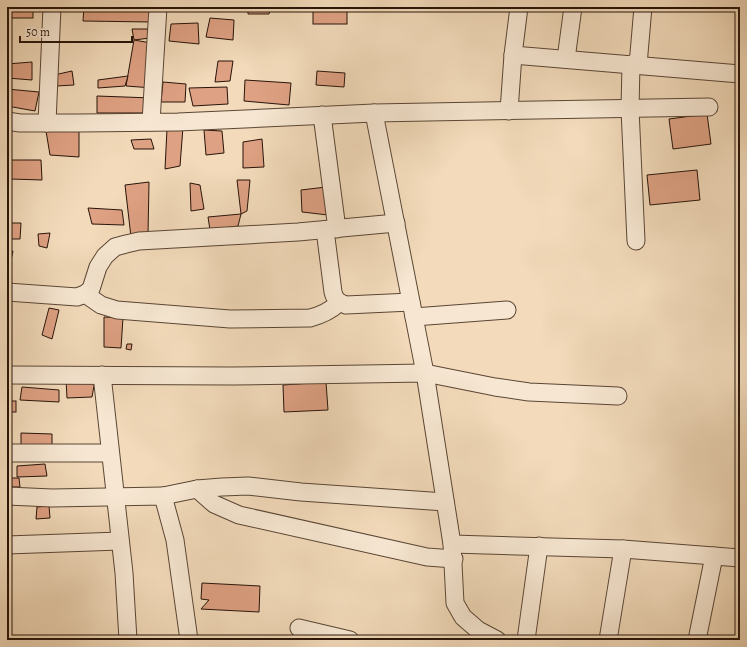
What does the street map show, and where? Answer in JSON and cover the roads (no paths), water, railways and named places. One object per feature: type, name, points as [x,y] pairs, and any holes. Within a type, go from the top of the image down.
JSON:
[{"type":"street","points":[[47,123],[52,7]]},
{"type":"street","points":[[151,122],[158,7]]},
{"type":"street","points":[[509,111],[513,55],[519,7]]},
{"type":"street","points":[[566,59],[573,7]]},
{"type":"street","points":[[636,241],[630,109],[634,65],[643,7]]},
{"type":"street","points":[[513,55],[740,74]]},
{"type":"street","points":[[7,121],[20,123],[151,122],[374,113],[709,107]]},
{"type":"street","points":[[374,113],[425,373],[453,551],[455,603],[463,617],[478,630],[497,640]]},
{"type":"street","points":[[322,115],[331,229],[333,292],[335,299],[339,303],[346,305],[413,309],[507,310]]},
{"type":"street","points":[[7,292],[77,297],[85,294],[90,289],[98,268],[106,256],[115,247],[139,241],[331,229],[396,223]]},
{"type":"street","points":[[85,294],[101,305],[117,310],[230,319],[310,318],[321,315],[339,303]]},
{"type":"street","points":[[7,375],[233,376],[425,373],[529,392],[618,396]]},
{"type":"street","points":[[102,375],[120,541],[128,640]]},
{"type":"street","points":[[7,453],[110,454]]},
{"type":"street","points":[[7,496],[52,498],[163,496],[197,489],[248,486],[445,502]]},
{"type":"street","points":[[197,489],[214,504],[239,515],[427,558],[453,551],[539,546],[622,549],[740,558]]},
{"type":"street","points":[[163,496],[175,540],[189,640]]},
{"type":"street","points":[[7,545],[120,541]]},
{"type":"street","points":[[526,640],[539,546]]},
{"type":"street","points":[[608,640],[622,549]]},
{"type":"street","points":[[698,640],[714,556]]},
{"type":"street","points":[[299,628],[350,640]]}]
